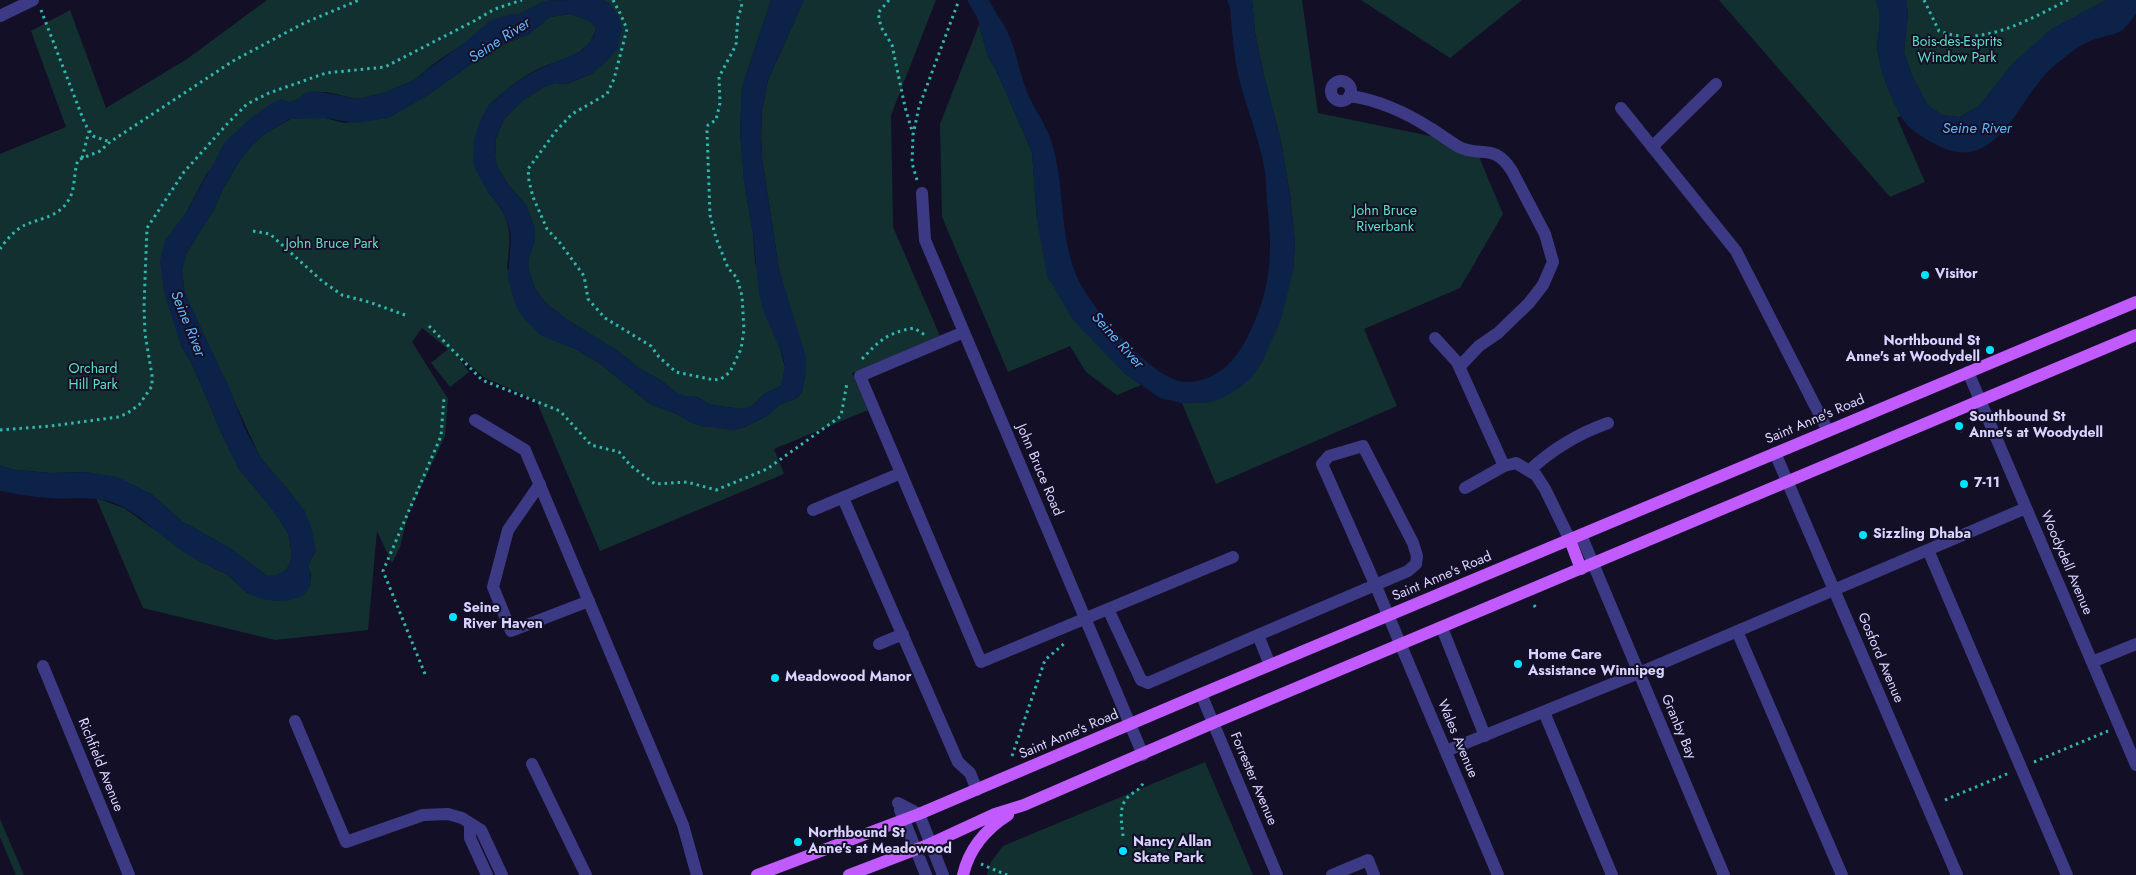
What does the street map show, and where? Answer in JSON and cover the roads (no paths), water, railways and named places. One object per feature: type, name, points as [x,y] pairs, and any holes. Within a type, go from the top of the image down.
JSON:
[{"type":"main road","name":"Saint Anne's Road","points":[[757,875],[903,821],[2136,302]]},
{"type":"main road","points":[[849,875],[930,844],[995,814],[1024,805],[1213,723],[2136,335]]},
{"type":"main road","points":[[1575,538],[1581,569]]},
{"type":"main road","points":[[963,875],[966,864],[977,842],[996,823],[1024,805]]},
{"type":"street","points":[[0,16],[37,4]]},
{"type":"street","points":[[1652,147],[1716,84]]},
{"type":"street","points":[[1349,96],[1360,97],[1390,108],[1429,127],[1465,149],[1483,151],[1499,156],[1512,171],[1546,234],[1553,262],[1544,285],[1529,303],[1498,333],[1479,346],[1460,366]]},
{"type":"street","points":[[1621,108],[1736,251],[1828,431]]},
{"type":"street","name":"John Bruce Road","points":[[922,193],[925,240],[1143,755]]},
{"type":"street","points":[[964,332],[860,376],[981,662],[1233,557]]},
{"type":"street","points":[[1436,338],[1460,366],[1504,466]]},
{"type":"street","name":"Woodydell Avenue","points":[[1968,372],[2136,765]]},
{"type":"street","points":[[475,420],[525,450],[683,825],[697,875]]},
{"type":"street","points":[[1465,488],[1504,466],[1516,464],[1529,471],[1557,449],[1608,423]]},
{"type":"street","points":[[1108,609],[1142,680],[1148,683],[1408,571],[1416,564],[1417,556],[1414,543],[1363,446],[1329,456],[1322,464],[1375,584]]},
{"type":"street","name":"Gosford Avenue","points":[[1776,453],[1957,875]]},
{"type":"street","name":"Granby Bay","points":[[1529,471],[1536,475],[1593,564],[1724,875]]},
{"type":"street","points":[[813,510],[901,473]]},
{"type":"street","points":[[540,484],[508,530],[493,587],[507,622],[511,631],[589,602]]},
{"type":"street","points":[[843,498],[958,762],[970,773],[977,790]]},
{"type":"street","points":[[1446,751],[1639,673],[2026,508]]},
{"type":"street","points":[[1928,550],[2067,875]]},
{"type":"street","name":"Wales Avenue","points":[[1375,584],[1498,875]]},
{"type":"street","points":[[1442,628],[1485,736]]},
{"type":"street","points":[[1737,631],[1842,875]]},
{"type":"street","points":[[879,644],[903,634]]},
{"type":"street","points":[[1258,635],[1270,665]]},
{"type":"street","points":[[2092,662],[2136,644]]},
{"type":"street","name":"Richfield Avenue","points":[[43,666],[129,875]]},
{"type":"street","name":"Forrester Avenue","points":[[1201,694],[1278,875]]},
{"type":"street","points":[[1544,712],[1612,875]]},
{"type":"street","points":[[295,721],[346,842],[423,816],[448,814],[462,818],[481,830],[502,875]]},
{"type":"street","points":[[532,764],[586,875]]},
{"type":"street","points":[[926,875],[903,821],[898,803],[919,814],[943,875]]},
{"type":"street","points":[[470,824],[470,838],[487,875]]},
{"type":"street","points":[[1332,875],[1368,860],[1374,875]]},
{"type":"water","name":"Seine River","points":[[602,0],[609,3],[620,18],[622,28],[618,48],[607,61],[593,73],[566,84],[556,83],[546,86],[523,100],[504,119],[496,137],[495,157],[497,166],[507,183],[526,205],[535,229],[535,240],[529,258],[529,270],[535,289],[546,303],[566,319],[618,351],[639,368],[662,381],[676,392],[684,396],[695,396],[711,405],[742,409],[752,406],[764,394],[781,386],[785,367],[783,356],[764,313],[759,293],[753,234],[744,180],[740,132],[742,87],[771,0],[804,0],[768,80],[762,110],[761,136],[762,158],[779,269],[806,357],[802,392],[797,398],[779,405],[767,416],[743,428],[732,430],[701,426],[677,414],[650,404],[598,362],[575,349],[540,335],[517,309],[508,280],[511,236],[509,226],[501,208],[488,192],[476,171],[473,162],[474,140],[480,121],[488,106],[510,86],[533,72],[583,50],[594,37],[596,27],[590,21],[570,14],[550,17],[529,34],[494,48],[428,95],[388,118],[356,123],[325,118],[290,119],[266,133],[253,144],[240,160],[213,211],[186,254],[182,270],[185,294],[229,387],[245,429],[260,457],[305,511],[312,529],[316,550],[308,566],[310,584],[304,594],[291,600],[283,601],[267,600],[252,595],[243,590],[229,576],[184,553],[141,519],[125,508],[109,501],[83,498],[43,498],[0,491],[0,466],[16,470],[51,473],[87,472],[117,477],[150,493],[183,522],[230,548],[266,575],[276,575],[285,571],[290,564],[292,554],[288,533],[273,510],[239,469],[192,364],[181,346],[164,292],[160,261],[165,241],[186,213],[225,142],[251,118],[273,102],[282,99],[290,102],[299,99],[305,93],[316,91],[357,99],[384,93],[414,80],[464,43],[491,20],[510,14],[520,14],[545,1]]},
{"type":"water","name":"Seine River","points":[[967,0],[989,0],[1008,33],[1027,92],[1051,140],[1060,182],[1069,253],[1074,271],[1082,287],[1100,313],[1143,358],[1172,379],[1185,382],[1205,379],[1229,364],[1246,340],[1255,322],[1266,288],[1270,239],[1264,166],[1239,78],[1234,52],[1230,8],[1227,0],[1252,0],[1255,33],[1280,137],[1290,194],[1295,243],[1293,271],[1281,320],[1262,362],[1252,377],[1239,388],[1223,398],[1211,402],[1182,403],[1160,398],[1124,373],[1073,320],[1047,276],[1037,219],[1032,152],[997,72],[988,57],[977,17]]},
{"type":"water","name":"Seine River","points":[[1875,0],[1906,0],[1908,14],[1904,52],[1912,76],[1928,105],[1942,115],[1960,117],[1979,106],[2014,62],[2051,29],[2106,0],[2136,0],[2136,14],[2121,31],[2084,44],[2054,66],[2041,79],[2006,128],[1993,141],[1977,150],[1960,152],[1939,146],[1921,136],[1911,129],[1899,113],[1892,99],[1879,60],[1880,25],[1878,6]]},
{"type":"place","name":"Visitor","points":[[1925,275]]},
{"type":"place","name":"Northbound St Anne's at Woodydell","points":[[1990,350]]},
{"type":"place","name":"Southbound St Anne's at Woodydell","points":[[1959,426]]},
{"type":"place","name":"7-11","points":[[1964,484]]},
{"type":"place","name":"Sizzling Dhaba","points":[[1863,535]]},
{"type":"place","name":"Seine River Haven","points":[[453,617]]},
{"type":"place","name":"Home Care Assistance Winnipeg","points":[[1518,664]]},
{"type":"place","name":"Meadowood Manor","points":[[775,678]]},
{"type":"place","name":"Northbound St Anne's at Meadowood","points":[[798,842]]},
{"type":"place","name":"Nancy Allan Skate Park","points":[[1123,851]]},
{"type":"park label","name":"Bois-des-Esprits Window Park","points":[[1957,52]]},
{"type":"park label","name":"John Bruce Riverbank","points":[[1385,220]]},
{"type":"park label","name":"John Bruce Park","points":[[332,245]]},
{"type":"park label","name":"Orchard Hill Park","points":[[93,378]]}]
